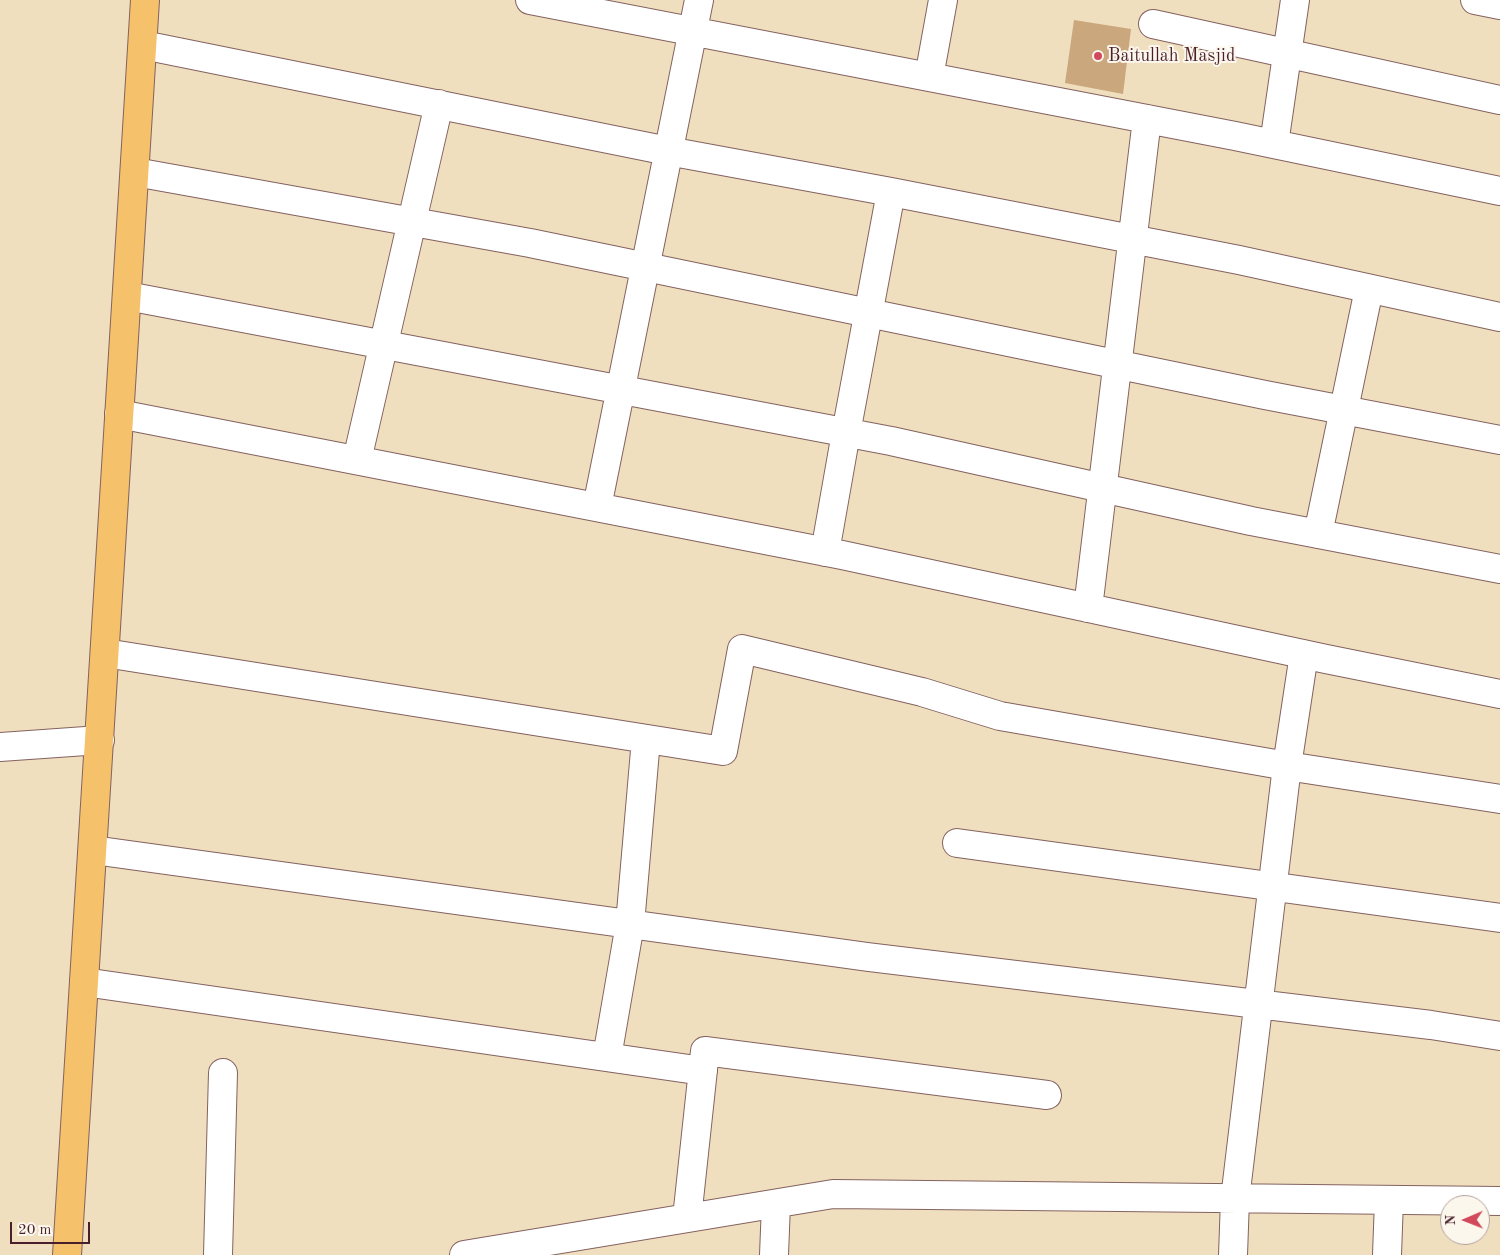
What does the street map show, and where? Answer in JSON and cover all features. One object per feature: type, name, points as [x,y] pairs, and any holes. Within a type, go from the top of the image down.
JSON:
[{"type":"main road","points":[[67,1255],[145,0]]},
{"type":"street","points":[[530,0],[1274,144],[1500,192]]},
{"type":"street","points":[[597,508],[699,0]]},
{"type":"street","points":[[929,77],[943,0]]},
{"type":"street","points":[[1274,144],[1295,0]]},
{"type":"street","points":[[1475,0],[1500,5]]},
{"type":"street","points":[[1153,24],[1500,100]]},
{"type":"street","points":[[143,45],[668,151],[1133,239],[1500,317]]},
{"type":"street","points":[[357,460],[439,104]]},
{"type":"street","points":[[1088,608],[1147,119]]},
{"type":"street","points":[[135,172],[530,243],[1344,410],[1500,440]]},
{"type":"street","points":[[825,552],[891,192]]},
{"type":"street","points":[[1318,534],[1369,289]]},
{"type":"street","points":[[127,296],[891,441],[1252,522],[1500,569]]},
{"type":"street","points":[[120,414],[825,552],[1500,694]]},
{"type":"street","points":[[105,653],[723,751],[742,649],[922,692],[1000,716],[1287,766],[1500,799]]},
{"type":"street","points":[[1233,1255],[1235,1198],[1287,766],[1304,654]]},
{"type":"street","points":[[607,1057],[630,924],[646,739]]},
{"type":"street","points":[[0,747],[100,740]]},
{"type":"street","points":[[957,843],[1500,918]]},
{"type":"street","points":[[93,850],[878,958],[1431,1025],[1500,1036]]},
{"type":"street","points":[[84,982],[703,1071]]},
{"type":"street","points":[[687,1218],[705,1051],[1047,1095]]},
{"type":"street","points":[[218,1255],[223,1073]]},
{"type":"street","points":[[477,1254],[833,1194],[1500,1201]]},
{"type":"street","points":[[1387,1255],[1389,1200]]},
{"type":"street","points":[[774,1255],[776,1204]]},
{"type":"building","name":"Baitullah Masjid","points":[[1074,20],[1131,29],[1123,94],[1065,83]]},
{"type":"place","name":"Baitullah Masjid","points":[[1098,56]]}]
